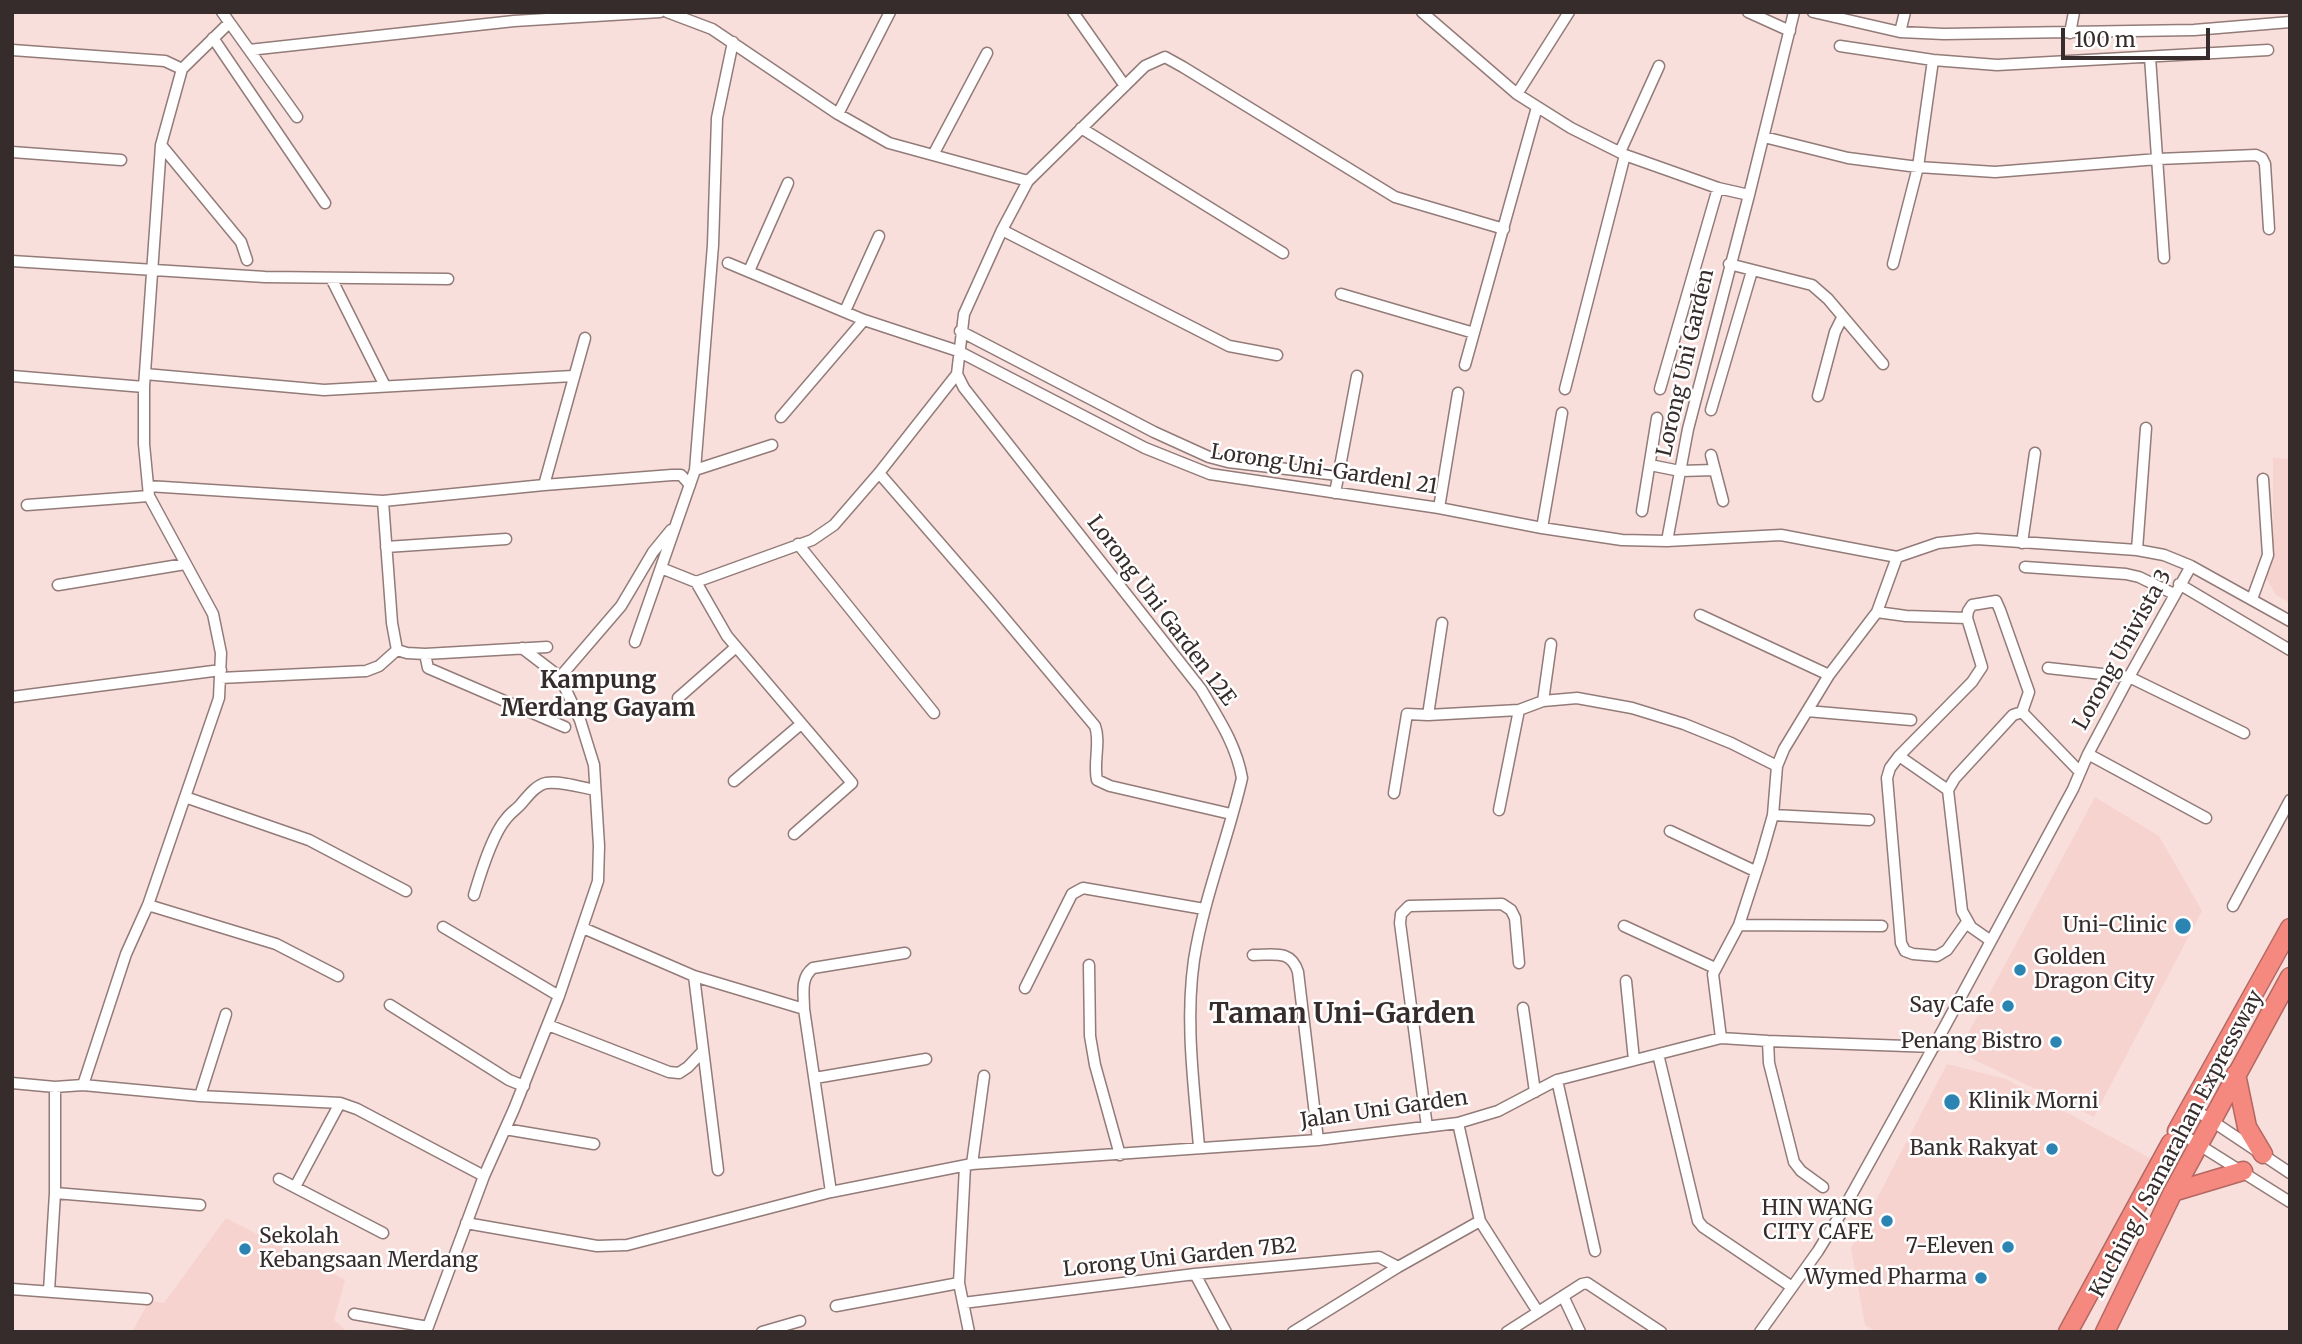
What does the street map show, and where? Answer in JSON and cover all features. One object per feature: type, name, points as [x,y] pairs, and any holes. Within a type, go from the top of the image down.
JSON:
[{"type":"highway","name":"Kuching / Samarahan Expressway","points":[[2068,1332],[2290,928]]},
{"type":"highway","name":"Kuching / Samarahan Expressway","points":[[2105,1332],[2173,1192],[2290,977]]},
{"type":"highway","points":[[2236,1074],[2247,1127],[2263,1154]]},
{"type":"highway","points":[[2173,1192],[2243,1171]]},
{"type":"street","points":[[222,12],[297,117]]},
{"type":"street","points":[[249,50],[514,17],[660,12]]},
{"type":"street","points":[[667,12],[712,29],[838,114],[889,143],[1028,181]]},
{"type":"street","points":[[838,114],[890,12]]},
{"type":"street","points":[[1073,12],[1125,86]]},
{"type":"street","points":[[1422,12],[1517,94],[1572,128],[1623,153],[1718,188],[1749,195]]},
{"type":"street","points":[[1517,94],[1569,12]]},
{"type":"street","points":[[1748,12],[1790,31]]},
{"type":"street","name":"Lorong Uni Garden","points":[[1667,541],[1688,429],[1794,12]]},
{"type":"street","points":[[1812,12],[1900,32],[1944,34],[2194,30],[2290,22]]},
{"type":"street","points":[[1900,32],[1905,12]]},
{"type":"street","points":[[2070,33],[2074,12]]},
{"type":"street","points":[[83,1086],[126,954],[148,905],[219,698],[221,653],[213,614],[149,491],[144,444],[144,387],[161,145],[182,69],[229,23]]},
{"type":"street","points":[[213,38],[325,203]]},
{"type":"street","points":[[635,642],[695,470],[713,245],[717,118],[733,42]]},
{"type":"street","points":[[1840,46],[1933,60],[1997,65],[2268,50]]},
{"type":"street","points":[[12,50],[165,61],[182,69]]},
{"type":"street","points":[[933,155],[987,53]]},
{"type":"street","points":[[696,582],[811,540],[834,525],[879,474],[957,374],[964,314],[1002,230],[1028,181],[1145,66],[1165,57],[1395,197],[1504,229]]},
{"type":"street","points":[[2150,57],[2164,258]]},
{"type":"street","points":[[1893,264],[1918,167],[1933,60]]},
{"type":"street","points":[[1565,389],[1623,153],[1659,66]]},
{"type":"street","points":[[1465,365],[1537,107]]},
{"type":"street","points":[[1081,128],[1283,253]]},
{"type":"street","points":[[1764,137],[1847,158],[1918,167],[1995,172],[2158,159],[2256,155],[2262,158],[2265,164],[2269,229]]},
{"type":"street","points":[[161,145],[241,242],[247,260]]},
{"type":"street","points":[[12,152],[121,160]]},
{"type":"street","points":[[749,271],[788,183]]},
{"type":"street","points":[[1660,388],[1718,188]]},
{"type":"street","points":[[1002,230],[1229,346],[1277,355]]},
{"type":"street","points":[[845,311],[878,236]]},
{"type":"street","points":[[12,261],[265,277],[448,279]]},
{"type":"street","name":"Lorong Uni-Gardenl 21","points":[[728,263],[864,320],[958,351],[1145,449],[1210,474],[1439,508],[1622,540],[1667,541],[1781,535],[1897,557]]},
{"type":"street","points":[[1730,264],[1812,285],[1821,291],[1883,364]]},
{"type":"street","points":[[1711,410],[1752,271]]},
{"type":"street","points":[[331,278],[385,386]]},
{"type":"street","points":[[1341,294],[1474,334]]},
{"type":"street","points":[[1818,396],[1835,332],[1842,317]]},
{"type":"street","points":[[781,418],[864,320]]},
{"type":"street","points":[[960,331],[1154,432],[1209,457],[1228,462],[1337,475]]},
{"type":"street","points":[[544,485],[585,338]]},
{"type":"street","points":[[145,374],[324,390],[573,376]]},
{"type":"street","name":"Lorong Uni Garden 12E","points":[[957,374],[964,388],[1201,689],[1225,729],[1239,764],[1242,778],[1231,814]]},
{"type":"street","points":[[12,376],[144,387]]},
{"type":"street","points":[[1335,493],[1357,376]]},
{"type":"street","points":[[1439,508],[1458,393]]},
{"type":"street","points":[[1542,528],[1562,413]]},
{"type":"street","points":[[1642,511],[1657,418]]},
{"type":"street","points":[[2137,550],[2146,428]]},
{"type":"street","points":[[1145,449],[1154,432]]},
{"type":"street","points":[[695,470],[772,446]]},
{"type":"street","points":[[2022,543],[2035,453]]},
{"type":"street","points":[[1711,454],[1723,501]]},
{"type":"street","points":[[1650,465],[1680,471],[1715,470]]},
{"type":"street","points":[[879,474],[1095,726],[1097,733],[1094,767],[1097,780],[1110,786],[1231,814],[1204,909],[1192,980],[1190,1040],[1199,1147]]},
{"type":"street","points":[[27,505],[149,491],[383,501],[681,475],[690,485]]},
{"type":"street","points":[[2252,599],[2268,555],[2263,479]]},
{"type":"street","points":[[383,501],[397,650]]},
{"type":"street","points":[[560,677],[621,606],[653,552],[677,522]]},
{"type":"street","points":[[386,547],[506,539]]},
{"type":"street","points":[[1721,1038],[1712,980],[1714,968],[1739,925],[1773,815],[1776,766],[1829,675],[1877,612],[1897,557],[1938,543],[1977,539],[2137,550],[2164,555],[2191,566],[2290,621]]},
{"type":"street","points":[[798,544],[934,713]]},
{"type":"street","points":[[58,585],[185,564]]},
{"type":"street","name":"Lorong Univista 3","points":[[1760,1332],[1818,1251],[1843,1210],[1934,1047],[2073,789],[2088,754],[2176,589],[2191,566]]},
{"type":"street","points":[[661,568],[696,582],[715,618],[736,646],[852,783],[794,834]]},
{"type":"street","points":[[2025,568],[2138,577],[2176,589],[2290,650]]},
{"type":"street","points":[[1967,922],[1947,950],[1937,956],[1905,951],[1901,943],[1887,778],[1890,768],[1899,756],[1972,682],[1982,667],[1967,618],[1968,611],[1972,605],[1996,601],[2029,692],[2022,712],[2013,715],[1955,778],[1948,790],[1962,911],[1971,928],[1991,941]]},
{"type":"street","points":[[1877,612],[1967,618]]},
{"type":"street","points":[[1700,615],[1829,675]]},
{"type":"street","points":[[1428,715],[1442,623]]},
{"type":"street","points":[[1544,701],[1551,644]]},
{"type":"street","points":[[678,698],[736,646]]},
{"type":"street","points":[[397,650],[425,654],[547,647]]},
{"type":"street","points":[[354,1314],[427,1329],[484,1176],[548,1025],[598,881],[599,846],[594,765],[580,720],[560,677],[522,648]]},
{"type":"street","points":[[12,697],[221,674],[366,671],[379,666],[397,650]]},
{"type":"street","points":[[425,654],[428,668],[565,727]]},
{"type":"street","points":[[2048,668],[2129,677],[2244,733]]},
{"type":"street","points":[[1394,793],[1407,713],[1428,715],[1518,710],[1544,701],[1577,698],[1632,708],[1684,724],[1731,743],[1776,766]]},
{"type":"street","points":[[1499,810],[1518,710]]},
{"type":"street","points":[[1807,711],[1911,720]]},
{"type":"street","name":"Lorong Univista 3","points":[[2022,712],[2080,772]]},
{"type":"street","points":[[734,781],[801,724]]},
{"type":"street","points":[[2088,754],[2206,818]]},
{"type":"street","points":[[1899,756],[1948,790]]},
{"type":"street","points":[[474,895],[506,818],[531,793],[543,783],[560,783],[595,790]]},
{"type":"street","points":[[185,797],[309,840],[406,891]]},
{"type":"street","points":[[2232,906],[2290,800]]},
{"type":"street","points":[[1773,815],[1869,820]]},
{"type":"street","points":[[1671,831],[1755,871]]},
{"type":"street","points":[[1025,988],[1072,894],[1083,888],[1204,909]]},
{"type":"street","points":[[1427,1127],[1401,914],[1409,906],[1502,904],[1511,910],[1515,918],[1520,963]]},
{"type":"street","points":[[148,905],[276,944],[338,976]]},
{"type":"street","points":[[1739,925],[1882,926]]},
{"type":"street","points":[[1624,926],[1714,968]]},
{"type":"street","points":[[443,927],[559,996]]},
{"type":"street","points":[[583,928],[694,976],[804,1009]]},
{"type":"street","points":[[831,1192],[804,1009],[803,980],[813,968],[905,953]]},
{"type":"street","points":[[1253,955],[1287,956],[1295,962],[1318,1140]]},
{"type":"street","points":[[1089,965],[1095,1065],[1120,1155]]},
{"type":"street","points":[[694,976],[718,1170]]},
{"type":"street","points":[[1626,981],[1634,1060]]},
{"type":"street","points":[[390,1005],[509,1080],[524,1086]]},
{"type":"street","points":[[1524,1008],[1535,1092]]},
{"type":"street","points":[[200,1096],[226,1014]]},
{"type":"street","points":[[548,1025],[670,1072],[679,1073],[703,1051]]},
{"type":"street","name":"Jalan Uni Garden","points":[[466,1223],[597,1245],[627,1245],[831,1192],[968,1165],[1318,1140],[1458,1123],[1498,1111],[1557,1080],[1721,1038],[1934,1047]]},
{"type":"street","points":[[1768,1041],[1769,1063],[1794,1162],[1801,1171],[1823,1186]]},
{"type":"street","points":[[1658,1054],[1698,1221],[1792,1287]]},
{"type":"street","points":[[815,1078],[926,1059]]},
{"type":"street","points":[[969,1332],[959,1283],[968,1165],[984,1076]]},
{"type":"street","points":[[1557,1080],[1595,1251]]},
{"type":"street","points":[[12,1083],[340,1103],[357,1109],[484,1176]]},
{"type":"street","points":[[49,1291],[55,1193],[55,1087]]},
{"type":"street","points":[[295,1187],[340,1103]]},
{"type":"street","points":[[2191,1107],[2290,1173]]},
{"type":"street","points":[[1458,1123],[1480,1221],[1538,1312]]},
{"type":"street","points":[[505,1129],[594,1144]]},
{"type":"street","points":[[2174,1137],[2199,1143],[2290,1202]]},
{"type":"street","points":[[279,1179],[383,1233]]},
{"type":"street","points":[[55,1193],[200,1205]]},
{"type":"street","points":[[1293,1332],[1398,1267],[1480,1221]]},
{"type":"street","name":"Lorong Uni Garden 7B2","points":[[964,1303],[1195,1274],[1379,1257],[1398,1267]]},
{"type":"street","points":[[1195,1274],[1226,1332]]},
{"type":"street","points":[[836,1306],[959,1283]]},
{"type":"street","points":[[1507,1332],[1582,1284],[1593,1285],[1661,1332]]},
{"type":"street","points":[[12,1289],[147,1299]]},
{"type":"street","points":[[1563,1296],[1580,1332]]},
{"type":"street","points":[[762,1332],[800,1321]]},
{"type":"shaded area","points":[[2273,458],[2290,459],[2290,603],[2276,595],[2263,573],[2273,557]]},
{"type":"shaded area","points":[[2095,797],[2159,836],[2202,911],[2094,1117],[1958,1052]]},
{"type":"shaded area","points":[[1947,1064],[2006,1079],[2155,1161],[2062,1332],[1876,1332],[1865,1325],[1851,1248]]},
{"type":"shaded area","name":"Sekolah Kebangsaan Merdang","points":[[226,1218],[345,1280],[334,1320],[348,1332],[132,1332],[149,1301],[164,1303]]},
{"type":"place","name":"Uni-Clinic","points":[[2183,926]]},
{"type":"place","name":"Golden Dragon City","points":[[2020,970]]},
{"type":"place","name":"Say Cafe","points":[[2008,1006]]},
{"type":"place","name":"Penang Bistro","points":[[2056,1042]]},
{"type":"place","name":"Klinik Morni","points":[[1952,1102]]},
{"type":"place","name":"Bank Rakyat","points":[[2052,1149]]},
{"type":"place","name":"HIN WANG CITY CAFE","points":[[1887,1221]]},
{"type":"place","name":"7-Eleven","points":[[2008,1247]]},
{"type":"place","name":"Sekolah Kebangsaan Merdang","points":[[245,1249]]},
{"type":"place","name":"Wymed Pharma","points":[[1981,1278]]},
{"type":"district","name":"Kampung Merdang Gayam","points":[[598,695]]},
{"type":"district","name":"Taman Uni-Garden","points":[[1342,1015]]}]
